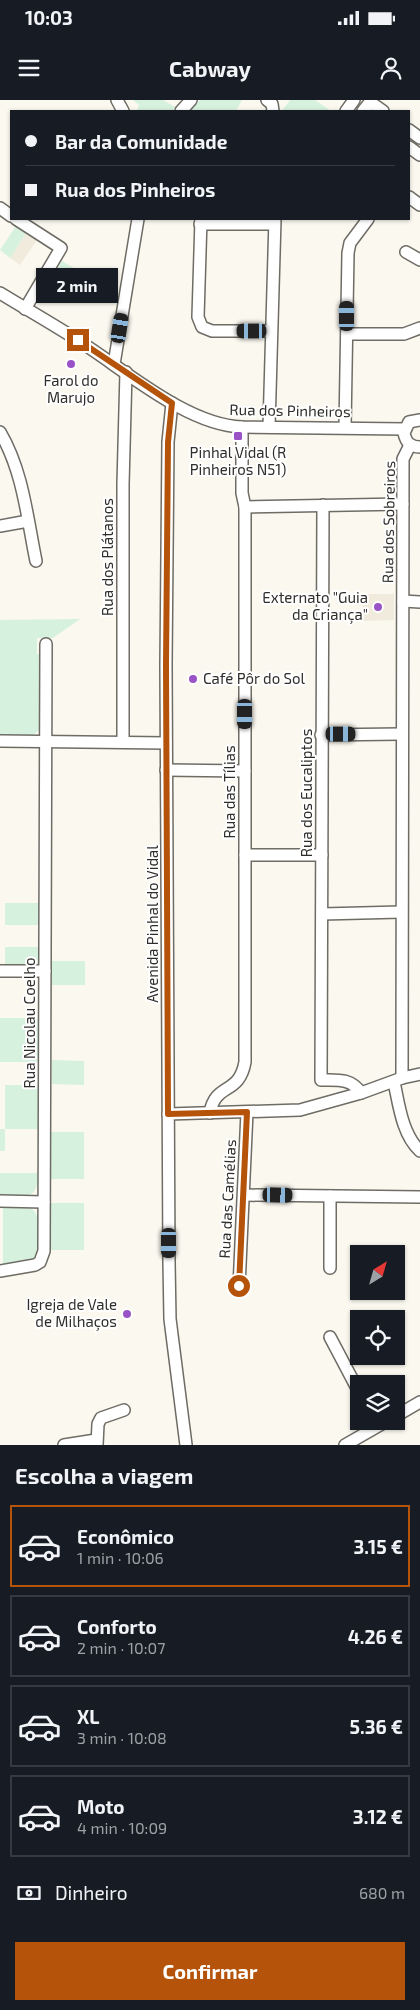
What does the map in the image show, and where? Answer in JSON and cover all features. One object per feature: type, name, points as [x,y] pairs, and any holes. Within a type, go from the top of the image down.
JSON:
[{"type":"street","points":[[182,110],[192,100]]},
{"type":"street","points":[[364,110],[370,102],[382,110]]},
{"type":"street","points":[[18,220],[61,248],[25,309]]},
{"type":"street","points":[[114,364],[138,220]]},
{"type":"street","points":[[346,427],[348,253],[350,243],[367,220]]},
{"type":"street","points":[[269,427],[274,221],[200,222],[198,317],[202,327],[212,331],[271,331]]},
{"type":"street","points":[[406,252],[420,260]]},
{"type":"street","name":"Rua dos Pinheiros","points":[[0,293],[78,340],[172,403],[212,422],[225,426],[242,427],[404,429]]},
{"type":"street","points":[[347,334],[404,334],[420,328]]},
{"type":"street","name":"Rua dos Plátanos","points":[[123,742],[123,494],[126,372]]},
{"type":"street","name":"Avenida Pinhal do Vidal","points":[[172,403],[168,442],[166,742],[170,1319],[186,1445]]},
{"type":"street","points":[[415,446],[405,438],[404,429],[409,422],[420,420]]},
{"type":"street","name":"Rua das Tílias","points":[[210,1113],[214,1099],[222,1091],[237,1083],[245,1062],[245,506],[242,493],[242,427]]},
{"type":"street","points":[[0,432],[9,449],[21,483],[36,561]]},
{"type":"street","name":"Rua dos Sobreiros","points":[[415,446],[403,459],[401,912],[398,1080],[406,1130],[411,1141],[420,1151]]},
{"type":"street","points":[[245,506],[403,504]]},
{"type":"street","name":"Rua dos Eucaliptos","points":[[323,505],[321,1080],[348,1081],[354,1084],[361,1093]]},
{"type":"street","points":[[0,526],[28,521]]},
{"type":"street","points":[[403,601],[420,602]]},
{"type":"street","name":"Rua Nicolau Coelho","points":[[0,1271],[29,1267],[40,1262],[44,1251],[46,644]]},
{"type":"street","points":[[321,735],[401,734]]},
{"type":"street","points":[[0,741],[166,742]]},
{"type":"street","points":[[166,770],[245,771]]},
{"type":"street","points":[[245,855],[322,855]]},
{"type":"street","points":[[322,914],[401,912]]},
{"type":"street","points":[[0,971],[45,972]]},
{"type":"street","points":[[168,1114],[300,1110],[420,1074]]},
{"type":"street","name":"Rua das Camélias","points":[[239,1286],[247,1112]]},
{"type":"street","points":[[244,1195],[420,1197]]},
{"type":"street","points":[[330,1196],[330,1268]]},
{"type":"street","points":[[0,1201],[44,1202]]},
{"type":"street","points":[[330,1337],[350,1375]]},
{"type":"street","points":[[405,1411],[420,1402]]},
{"type":"street","points":[[64,1445],[96,1442],[98,1424],[101,1418],[124,1410]]},
{"type":"street","points":[[346,1445],[368,1430]]},
{"type":"shaded area","points":[[26,233],[37,240],[20,265],[10,258]]},
{"type":"shaded area","name":"Externato \"Guia da Criança\"","points":[[362,594],[394,594],[394,620],[362,621]]},
{"type":"green space","points":[[133,100],[163,100],[175,107],[173,110],[137,110],[139,105]]},
{"type":"green space","points":[[200,100],[242,100],[237,110],[189,110]]},
{"type":"green space","points":[[290,100],[315,100],[330,110],[283,110]]},
{"type":"green space","points":[[16,226],[26,233],[10,258],[0,250]]},
{"type":"green space","points":[[62,261],[92,279],[87,301],[50,281]]},
{"type":"green space","points":[[80,619],[53,638],[37,638],[37,654],[42,654],[39,730],[33,735],[0,735],[0,620]]},
{"type":"green space","points":[[5,903],[39,903],[39,925],[5,925]]},
{"type":"green space","points":[[5,947],[39,947],[39,969],[5,969]]},
{"type":"green space","points":[[52,961],[85,961],[85,985],[52,985]]},
{"type":"green space","points":[[0,1018],[38,1018],[38,1062],[0,1062]]},
{"type":"green space","points":[[52,1060],[84,1061],[84,1085],[52,1084]]},
{"type":"green space","points":[[5,1085],[38,1085],[38,1129],[5,1129]]},
{"type":"green space","points":[[0,1129],[5,1129],[5,1151],[0,1151]]},
{"type":"green space","points":[[51,1132],[84,1132],[84,1179],[51,1179]]},
{"type":"green space","points":[[0,1173],[38,1173],[35,1189],[32,1193],[23,1196],[0,1195]]},
{"type":"green space","points":[[51,1203],[84,1203],[84,1250],[51,1250]]},
{"type":"green space","points":[[3,1208],[26,1208],[32,1209],[35,1212],[39,1233],[37,1249],[33,1259],[3,1264]]},
{"type":"place","name":"Farol do Marujo","points":[[71,364]]},
{"type":"place","name":"Pinhal Vidal (R Pinheiros N51)","points":[[238,436]]},
{"type":"place","name":"Externato \"Guia da Criança\"","points":[[378,607]]},
{"type":"place","name":"Café Pôr do Sol","points":[[193,679]]},
{"type":"place","name":"Igreja de Vale de Milhaços","points":[[127,1314]]},
{"type":"route","points":[[78,340],[172,403],[168,442],[166,665],[168,1114],[247,1112],[239,1286]]}]
